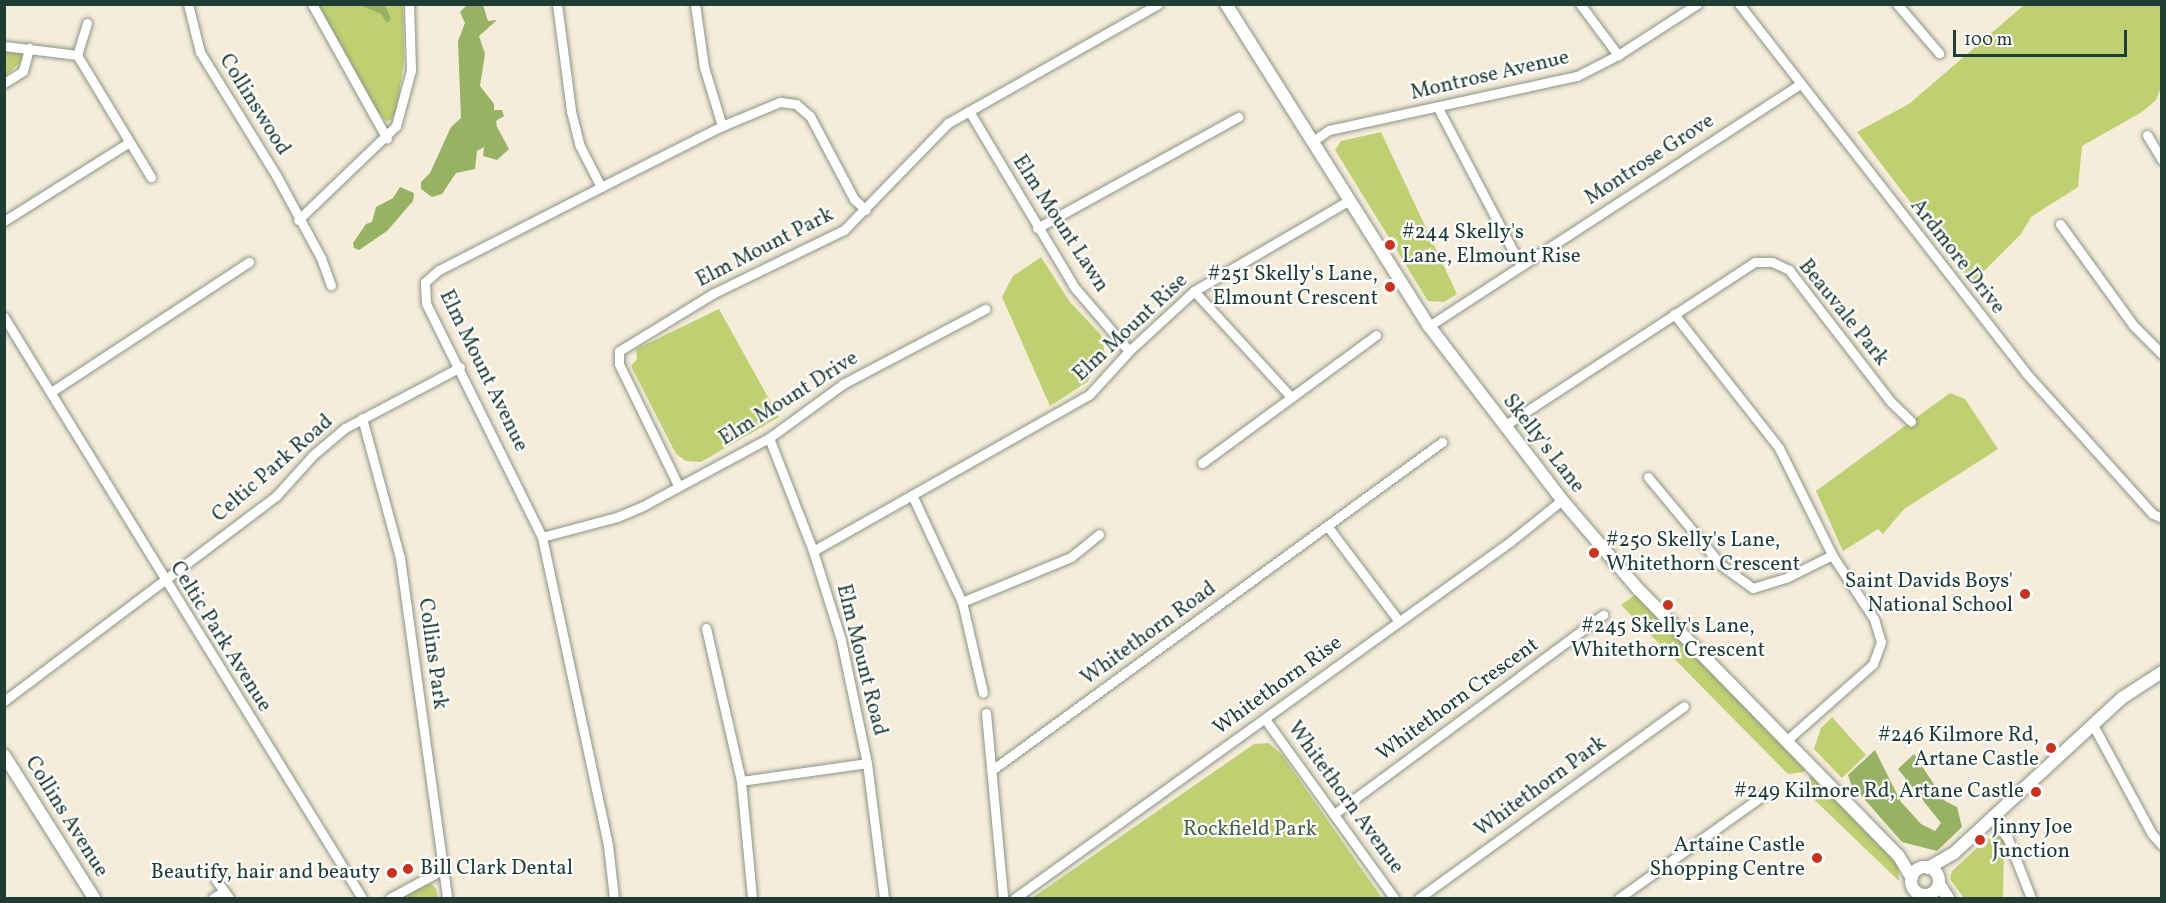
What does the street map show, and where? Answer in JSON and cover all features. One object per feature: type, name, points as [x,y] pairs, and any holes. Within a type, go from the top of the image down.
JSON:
[{"type":"street","name":"Collinswood","points":[[188,4],[200,52],[276,175],[298,220],[321,258],[331,285]]},
{"type":"street","points":[[312,4],[387,139]]},
{"type":"street","points":[[298,220],[387,139],[404,108],[411,70],[409,4]]},
{"type":"street","points":[[557,4],[573,120],[580,146],[601,187]]},
{"type":"street","points":[[695,4],[704,67],[722,126]]},
{"type":"street","name":"Elm Mount Park","points":[[678,485],[619,364],[619,351],[714,293],[844,230],[866,210],[927,141],[969,111],[1158,4]]},
{"type":"street","name":"Skelly's Lane","points":[[1226,4],[1313,141],[1348,201],[1429,326],[1562,500],[1638,588],[1898,855],[1912,878],[1916,891],[1930,897]]},
{"type":"street","points":[[1580,4],[1618,55]]},
{"type":"street","name":"Montrose Avenue","points":[[1313,141],[1329,130],[1577,76],[1618,55],[1696,4]]},
{"type":"street","name":"Ardmore Drive","points":[[1739,4],[2025,372],[2153,514],[2162,518]]},
{"type":"street","points":[[1898,4],[1939,53]]},
{"type":"street","points":[[87,23],[77,55],[128,143],[151,177]]},
{"type":"street","points":[[4,46],[77,55]]},
{"type":"street","points":[[4,83],[23,71],[28,48]]},
{"type":"street","name":"Montrose Grove","points":[[1429,326],[1800,84]]},
{"type":"street","name":"Elm Mount Avenue","points":[[614,898],[608,845],[542,537],[460,367],[426,303],[424,289],[430,276],[722,126],[780,102],[796,104],[810,116],[854,199],[866,210]]},
{"type":"street","points":[[1438,108],[1521,266]]},
{"type":"street","name":"Elm Mount Lawn","points":[[969,111],[1075,288],[1129,351]]},
{"type":"street","points":[[1037,228],[1238,117]]},
{"type":"street","points":[[2147,135],[2162,160]]},
{"type":"street","points":[[4,221],[128,143]]},
{"type":"street","name":"Elm Mount Rise","points":[[813,551],[1089,395],[1129,351],[1194,291],[1217,274],[1348,201]]},
{"type":"street","points":[[2060,224],[2133,326],[2162,354]]},
{"type":"street","points":[[51,392],[249,262]]},
{"type":"street","name":"Beauvale Park","points":[[1504,426],[1755,262],[1772,262],[1789,270],[1911,421]]},
{"type":"street","points":[[1194,291],[1291,397]]},
{"type":"street","name":"Elm Mount Drive","points":[[542,537],[616,517],[769,438],[843,384],[985,309]]},
{"type":"street","points":[[1674,314],[1779,448],[1832,555],[1874,619],[1881,642],[1873,664],[1787,740]]},
{"type":"street","name":"Celtic Park Avenue","points":[[4,317],[165,582],[363,898]]},
{"type":"street","points":[[1202,463],[1376,335]]},
{"type":"street","name":"Celtic Park Road","points":[[4,701],[165,582],[276,496],[313,455],[362,418],[460,367]]},
{"type":"street","name":"Collins Park","points":[[362,418],[400,558],[447,898]]},
{"type":"street","name":"Elm Mount Road","points":[[769,438],[813,551],[841,640],[867,763],[884,898]]},
{"type":"street","name":"Whitethorn Road","points":[[992,770],[1442,442]]},
{"type":"street","points":[[1648,477],[1721,565],[1753,588],[1786,578],[1832,555]]},
{"type":"street","points":[[912,495],[962,602],[983,693]]},
{"type":"street","name":"Whitethorn Rise","points":[[1015,898],[1265,719],[1398,620],[1511,541],[1562,500]]},
{"type":"street","points":[[1328,527],[1398,620]]},
{"type":"street","points":[[962,602],[1071,557],[1099,534]]},
{"type":"street","name":"Whitethorn Crescent","points":[[1334,814],[1603,615]]},
{"type":"street","points":[[706,628],[741,781],[752,898]]},
{"type":"street","points":[[1912,878],[1954,853],[2122,699],[2162,672]]},
{"type":"street","name":"Whitethorn Park","points":[[1419,898],[1684,706]]},
{"type":"street","points":[[986,713],[1003,898]]},
{"type":"street","name":"Whitethorn Avenue","points":[[1265,719],[1394,898]]},
{"type":"street","points":[[2093,725],[2152,834],[2162,845]]},
{"type":"street","name":"Collins Avenue","points":[[4,756],[94,898]]},
{"type":"street","points":[[741,781],[867,763]]},
{"type":"street","points":[[1619,898],[1766,793]]},
{"type":"street","points":[[1992,817],[2007,839],[2031,898]]},
{"type":"street","points":[[1930,897],[1954,853]]},
{"type":"street","name":"Skelly's Lane","points":[[1898,855],[1927,868]]},
{"type":"street","points":[[1927,868],[1939,882],[1948,898]]},
{"type":"street","points":[[390,898],[442,870]]},
{"type":"street","points":[[213,898],[226,895],[216,880]]},
{"type":"green space","points":[[318,5],[403,5],[404,61],[397,108],[391,120],[386,121],[378,112]]},
{"type":"green space","points":[[360,5],[385,5],[391,19],[387,23],[381,14]]},
{"type":"green space","points":[[467,5],[483,5],[488,21],[497,20],[479,36],[485,54],[480,86],[494,104],[494,110],[502,110],[504,116],[496,121],[497,127],[509,149],[497,160],[483,156],[484,147],[477,151],[475,169],[456,173],[442,194],[432,197],[421,189],[421,182],[430,173],[451,127],[461,118],[458,41],[465,23],[460,12]]},
{"type":"green space","points":[[2024,5],[2161,5],[2161,87],[2156,100],[2142,112],[2082,146],[2078,187],[2031,217],[2021,234],[1972,283],[1857,132],[1909,104]]},
{"type":"green space","points":[[5,51],[20,53],[23,60],[5,76]]},
{"type":"green space","points":[[1381,132],[1457,294],[1444,302],[1428,301],[1335,150],[1341,141]]},
{"type":"green space","points":[[400,187],[414,193],[413,201],[387,231],[359,250],[354,248],[353,243],[366,224],[372,222],[376,207],[393,198]]},
{"type":"green space","points":[[1041,257],[1070,302],[1101,335],[1105,354],[1087,382],[1050,406],[1002,297],[1013,276]]},
{"type":"green space","points":[[719,309],[779,417],[701,462],[686,461],[676,454],[631,366],[637,359],[636,349]]},
{"type":"green space","points":[[1950,393],[1965,399],[1998,449],[1904,509],[1883,534],[1878,529],[1843,551],[1816,491]]},
{"type":"green space","points":[[1635,595],[1805,768],[1804,772],[1788,774],[1621,605]]},
{"type":"green space","points":[[1832,717],[1866,755],[1842,778],[1814,749],[1821,728]]},
{"type":"green space","name":"Rockfield Park","points":[[1269,743],[1282,755],[1382,898],[1032,898],[1254,744]]},
{"type":"green space","points":[[1875,750],[1901,802],[1921,824],[1935,831],[1941,823],[1898,769],[1914,754],[1945,801],[1957,807],[1962,827],[1937,851],[1902,842],[1851,784],[1848,775]]},
{"type":"green space","points":[[1811,776],[1891,855],[1898,868],[1899,881],[1801,787]]},
{"type":"green space","points":[[1997,836],[2004,841],[2003,898],[1964,898],[1950,879],[1952,871],[1987,839]]},
{"type":"green space","points":[[428,882],[436,888],[438,898],[395,898]]},
{"type":"place","name":"#244 Skelly's Lane, Elmount Rise","points":[[1390,245]]},
{"type":"place","name":"#251 Skelly's Lane, Elmount Crescent","points":[[1390,287]]},
{"type":"place","name":"#250 Skelly's Lane, Whitethorn Crescent","points":[[1594,553]]},
{"type":"place","name":"Saint Davids Boys' National School","points":[[2025,594]]},
{"type":"place","name":"#245 Skelly's Lane, Whitethorn Crescent","points":[[1668,605]]},
{"type":"place","name":"#246 Kilmore Rd, Artane Castle","points":[[2051,748]]},
{"type":"place","name":"#249 Kilmore Rd, Artane Castle","points":[[2036,792]]},
{"type":"place","name":"Jinny Joe Junction","points":[[1980,840]]},
{"type":"place","name":"Artaine Castle Shopping Centre","points":[[1817,858]]},
{"type":"place","name":"Bill Clark Dental","points":[[408,869]]},
{"type":"place","name":"Beautify, hair and beauty","points":[[392,873]]}]
